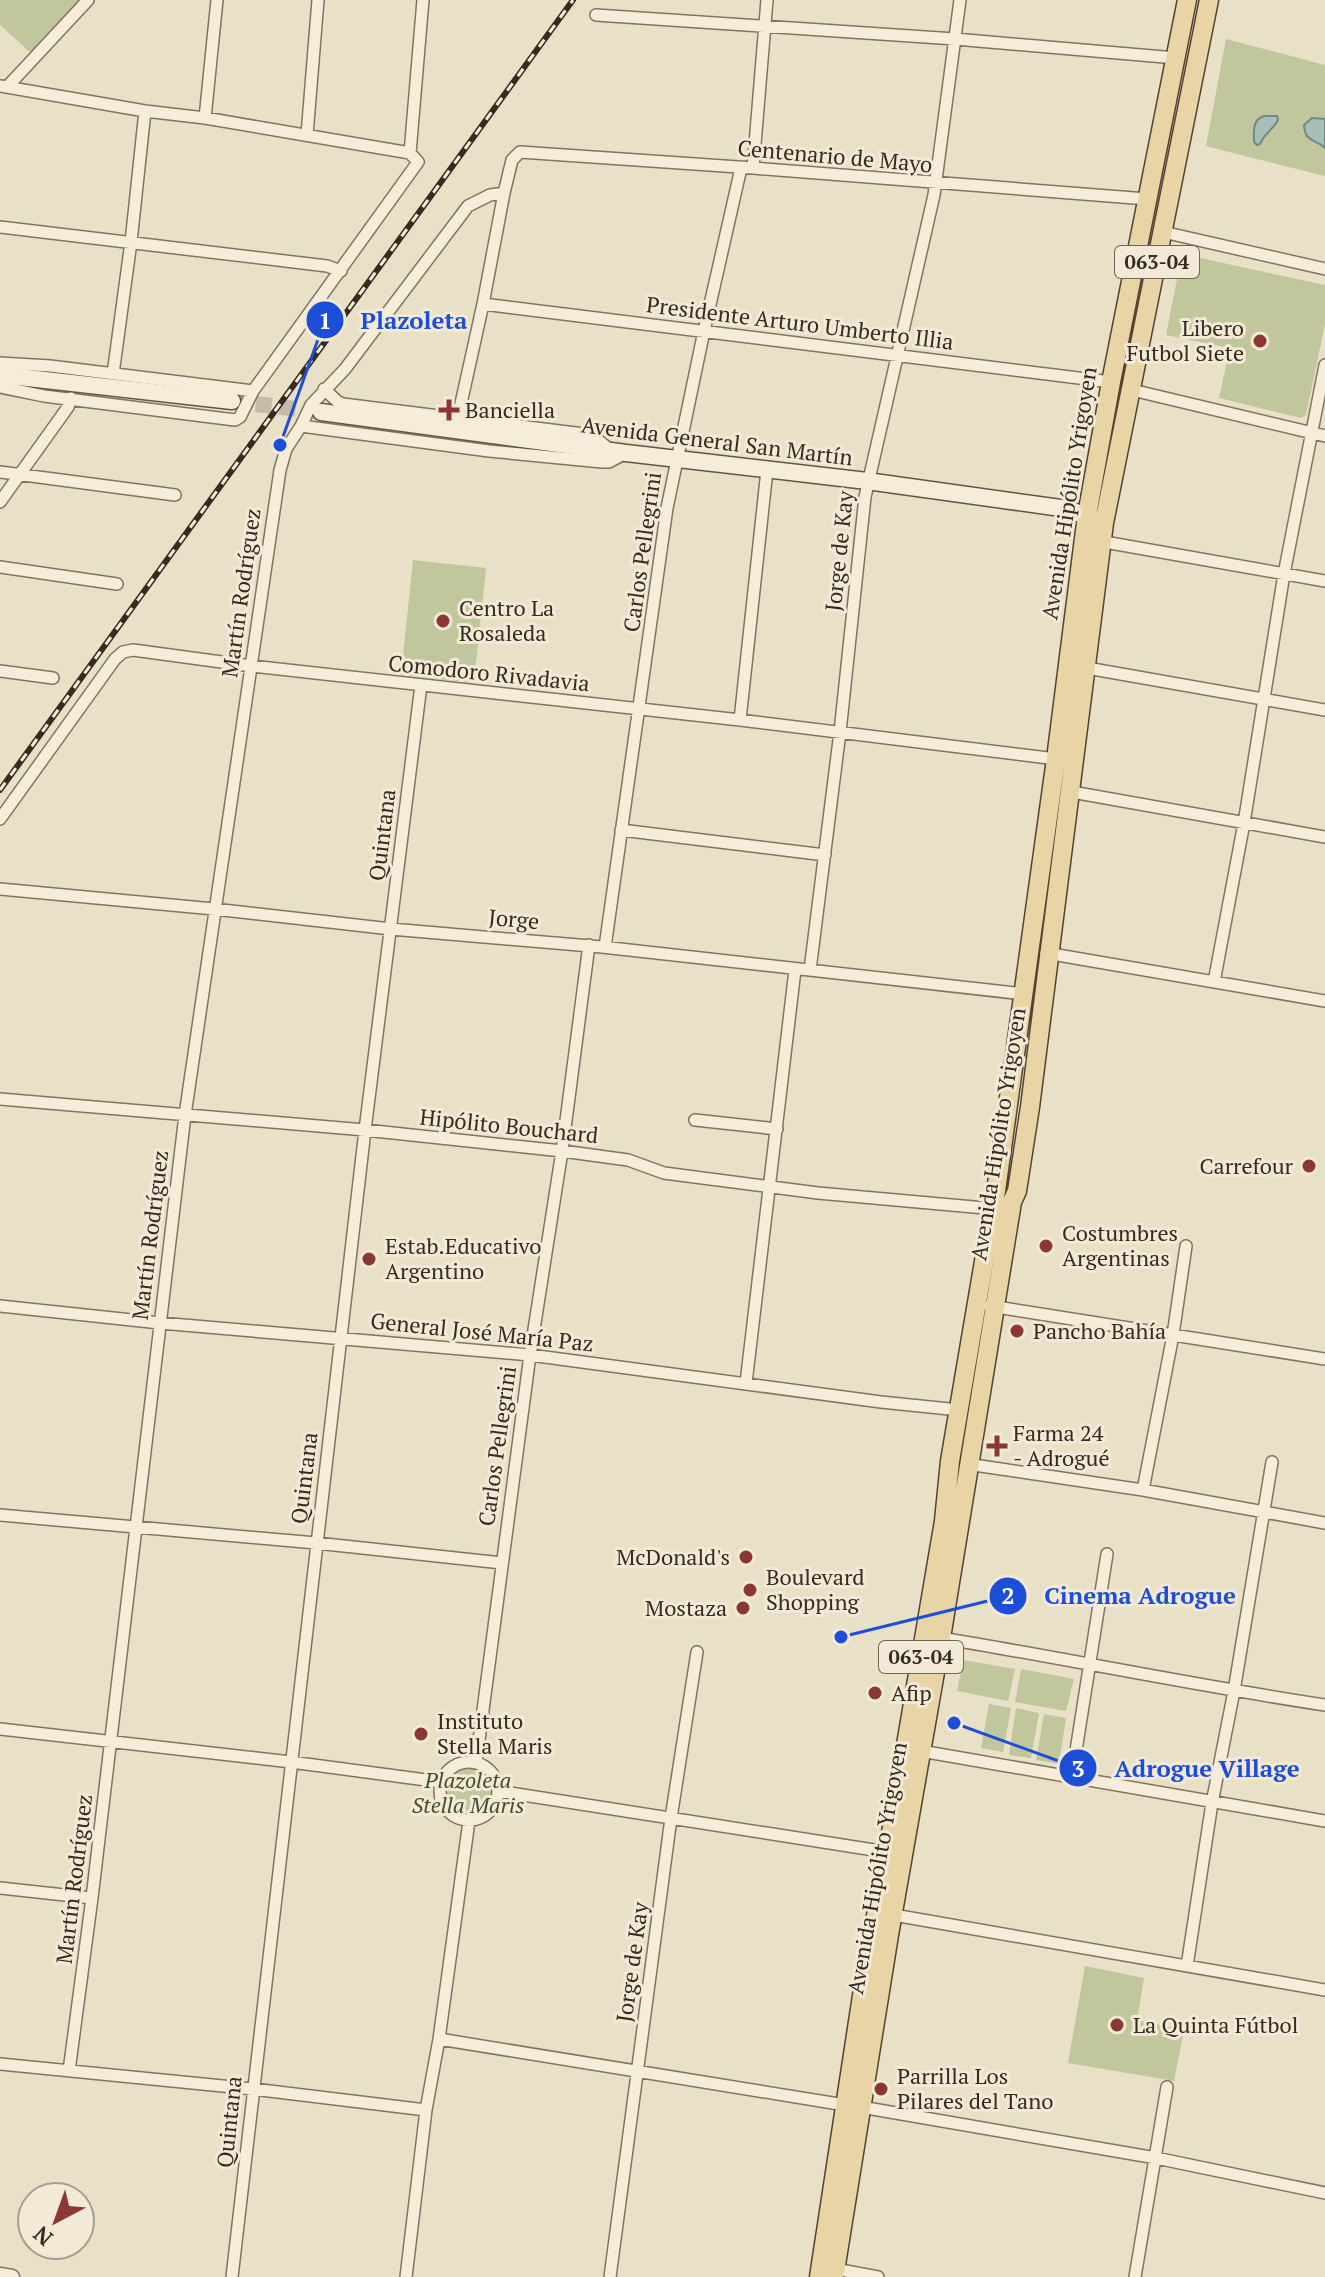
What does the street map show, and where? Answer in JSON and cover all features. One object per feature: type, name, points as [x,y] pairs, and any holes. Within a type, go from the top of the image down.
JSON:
[{"type":"main road","name":"Avenida Hipólito Yrigoyen","points":[[896,1853],[921,1751],[941,1638],[960,1463],[959,1410],[976,1303],[1002,1210],[1017,1191],[1030,1107],[1087,668],[1096,534],[1087,515],[1187,0]]},
{"type":"main road","name":"Avenida Hipólito Yrigoyen","points":[[830,2274],[853,2106],[896,1853],[944,1521],[995,1307],[1024,994],[1056,759],[1096,534],[1132,390],[1209,0]]},
{"type":"main road","points":[[0,375],[238,404]]},
{"type":"main road","name":"Avenida General San Martín","points":[[314,412],[867,481],[1068,509],[1087,515]]},
{"type":"street","points":[[3,86],[88,0]]},
{"type":"street","points":[[205,118],[217,0]]},
{"type":"street","points":[[307,135],[318,0]]},
{"type":"street","points":[[410,153],[423,0]]},
{"type":"street","name":"Carlos Pellegrini","points":[[605,947],[667,508],[704,331],[747,168],[767,0]]},
{"type":"street","name":"Jorge de Kay","points":[[810,970],[867,481],[935,184],[960,0]]},
{"type":"street","points":[[596,15],[955,39],[1176,58]]},
{"type":"street","points":[[0,387],[44,396],[235,420],[240,417],[238,404],[253,391],[418,165],[417,158],[410,153],[3,86]]},
{"type":"street","points":[[113,374],[145,111]]},
{"type":"street","name":"Centenario de Mayo","points":[[500,194],[512,160],[520,152],[1147,199]]},
{"type":"street","points":[[458,417],[483,304],[500,194]]},
{"type":"street","name":"Martín Rodríguez","points":[[69,2071],[185,1115],[280,470],[286,449],[314,412],[324,389],[345,369],[468,206],[500,194]]},
{"type":"street","points":[[0,227],[327,266],[341,271]]},
{"type":"street","points":[[1163,232],[1325,269]]},
{"type":"street","name":"Presidente Arturo Umberto Illia","points":[[483,304],[1111,382]]},
{"type":"street","points":[[0,363],[253,391]]},
{"type":"street","points":[[1214,982],[1244,823],[1284,574],[1325,365]]},
{"type":"street","points":[[301,426],[489,451],[602,462],[609,462],[618,452],[584,434],[343,404],[324,389]]},
{"type":"street","points":[[1132,390],[1325,436]]},
{"type":"street","points":[[0,502],[68,407],[71,398]]},
{"type":"street","points":[[740,720],[767,470]]},
{"type":"street","points":[[0,472],[175,495]]},
{"type":"street","points":[[1096,534],[1325,581]]},
{"type":"street","points":[[0,567],[117,584]]},
{"type":"street","name":"Comodoro Rivadavia","points":[[0,819],[115,659],[123,652],[133,650],[1056,759]]},
{"type":"street","points":[[1087,668],[1325,710]]},
{"type":"street","points":[[0,671],[53,678]]},
{"type":"street","name":"Quintana","points":[[232,2277],[365,1130],[421,685]]},
{"type":"street","points":[[1072,792],[1325,837]]},
{"type":"street","points":[[621,830],[825,855]]},
{"type":"street","name":"Jorge","points":[[0,889],[391,929],[589,945],[1024,994]]},
{"type":"street","name":"Carlos Pellegrini","points":[[476,1763],[589,945]]},
{"type":"street","points":[[1030,951],[1325,1001]]},
{"type":"street","points":[[746,1383],[795,970]]},
{"type":"street","name":"Hipólito Bouchard","points":[[0,1099],[365,1130],[562,1151],[628,1160],[664,1173],[818,1193],[1002,1210]]},
{"type":"street","points":[[695,1120],[777,1129]]},
{"type":"street","points":[[1143,1490],[1173,1335],[1186,1246]]},
{"type":"street","points":[[976,1303],[1325,1359]]},
{"type":"street","name":"General José María Paz","points":[[0,1306],[530,1355],[959,1410]]},
{"type":"street","points":[[1187,1966],[1212,1803],[1272,1462]]},
{"type":"street","points":[[960,1463],[1143,1490],[1325,1523]]},
{"type":"street","points":[[0,1515],[502,1563]]},
{"type":"street","points":[[1072,1776],[1107,1554]]},
{"type":"street","points":[[941,1638],[1325,1705]]},
{"type":"street","name":"Jorge de Kay","points":[[610,2277],[671,1818],[697,1652]]},
{"type":"street","points":[[0,1729],[441,1782]]},
{"type":"street","points":[[921,1751],[1325,1821]]},
{"type":"street","points":[[476,1763],[492,1773],[498,1791],[493,1808],[478,1819],[461,1820],[448,1812],[440,1798],[441,1782],[451,1768],[476,1763]]},
{"type":"street","points":[[498,1791],[896,1853]]},
{"type":"street","points":[[406,2277],[426,2110],[439,2039],[469,1821]]},
{"type":"street","points":[[0,1888],[92,1898]]},
{"type":"street","points":[[885,1914],[1325,1990]]},
{"type":"street","points":[[439,2039],[1156,2158],[1325,2193]]},
{"type":"street","points":[[0,2064],[426,2110]]},
{"type":"street","points":[[1135,2277],[1167,2087]]},
{"type":"street","points":[[830,2274],[878,2277]]},
{"type":"street","points":[[0,2275],[12,2277]]},
{"type":"green space","points":[[0,0],[83,0],[32,54],[0,25]]},
{"type":"green space","points":[[1226,39],[1325,65],[1325,176],[1206,146]]},
{"type":"green space","name":"Libero Futbol Siete","points":[[1186,255],[1325,285],[1325,324],[1306,415],[1301,418],[1219,398],[1230,348],[1166,335],[1181,259]]},
{"type":"green space","name":"Centro La Rosaleda","points":[[413,560],[486,568],[474,683],[401,675]]},
{"type":"green space","points":[[963,1660],[1015,1669],[1008,1701],[957,1691]]},
{"type":"green space","points":[[1021,1669],[1074,1679],[1066,1711],[1015,1702]]},
{"type":"green space","points":[[989,1704],[1011,1708],[1003,1752],[981,1748]]},
{"type":"green space","points":[[1016,1708],[1039,1713],[1031,1758],[1009,1755]]},
{"type":"green space","points":[[1044,1714],[1066,1718],[1059,1764],[1036,1760]]},
{"type":"green space","name":"Plazoleta Stella Maris","points":[[468,1768],[485,1775],[492,1792],[485,1809],[468,1816],[451,1809],[444,1792],[451,1775]]},
{"type":"green space","name":"La Quinta Fútbol","points":[[1085,1966],[1144,1978],[1137,2020],[1184,2030],[1174,2081],[1068,2063]]},
{"type":"water","points":[[1264,116],[1277,116],[1278,120],[1257,145],[1254,142],[1254,126]]},
{"type":"water","points":[[1312,118],[1325,119],[1325,148],[1306,135],[1304,125]]},
{"type":"tunnel","points":[[232,401],[321,412]]},
{"type":"railway","points":[[0,790],[573,0]]},
{"type":"place","name":"Libero Futbol Siete","points":[[1260,341]]},
{"type":"place","name":"Banciella","points":[[449,410]]},
{"type":"place","name":"Plazoleta","points":[[280,445]]},
{"type":"place","name":"Centro La Rosaleda","points":[[443,621]]},
{"type":"place","name":"Carrefour","points":[[1309,1166]]},
{"type":"place","name":"Costumbres Argentinas","points":[[1046,1246]]},
{"type":"place","name":"Estab.Educativo Argentino","points":[[369,1259]]},
{"type":"place","name":"Pancho Bahía","points":[[1017,1331]]},
{"type":"place","name":"Farma 24 - Adrogué","points":[[997,1446]]},
{"type":"place","name":"McDonald's","points":[[746,1557]]},
{"type":"place","name":"Boulevard Shopping","points":[[750,1590]]},
{"type":"place","name":"Mostaza","points":[[743,1608]]},
{"type":"place","name":"Cinema Adrogue","points":[[841,1637]]},
{"type":"place","name":"Afip","points":[[875,1693]]},
{"type":"place","name":"Adrogue Village","points":[[954,1723]]},
{"type":"place","name":"Instituto Stella Maris","points":[[421,1734]]},
{"type":"place","name":"La Quinta Fútbol","points":[[1117,2025]]},
{"type":"place","name":"Parrilla Los Pilares del Tano","points":[[881,2089]]}]
